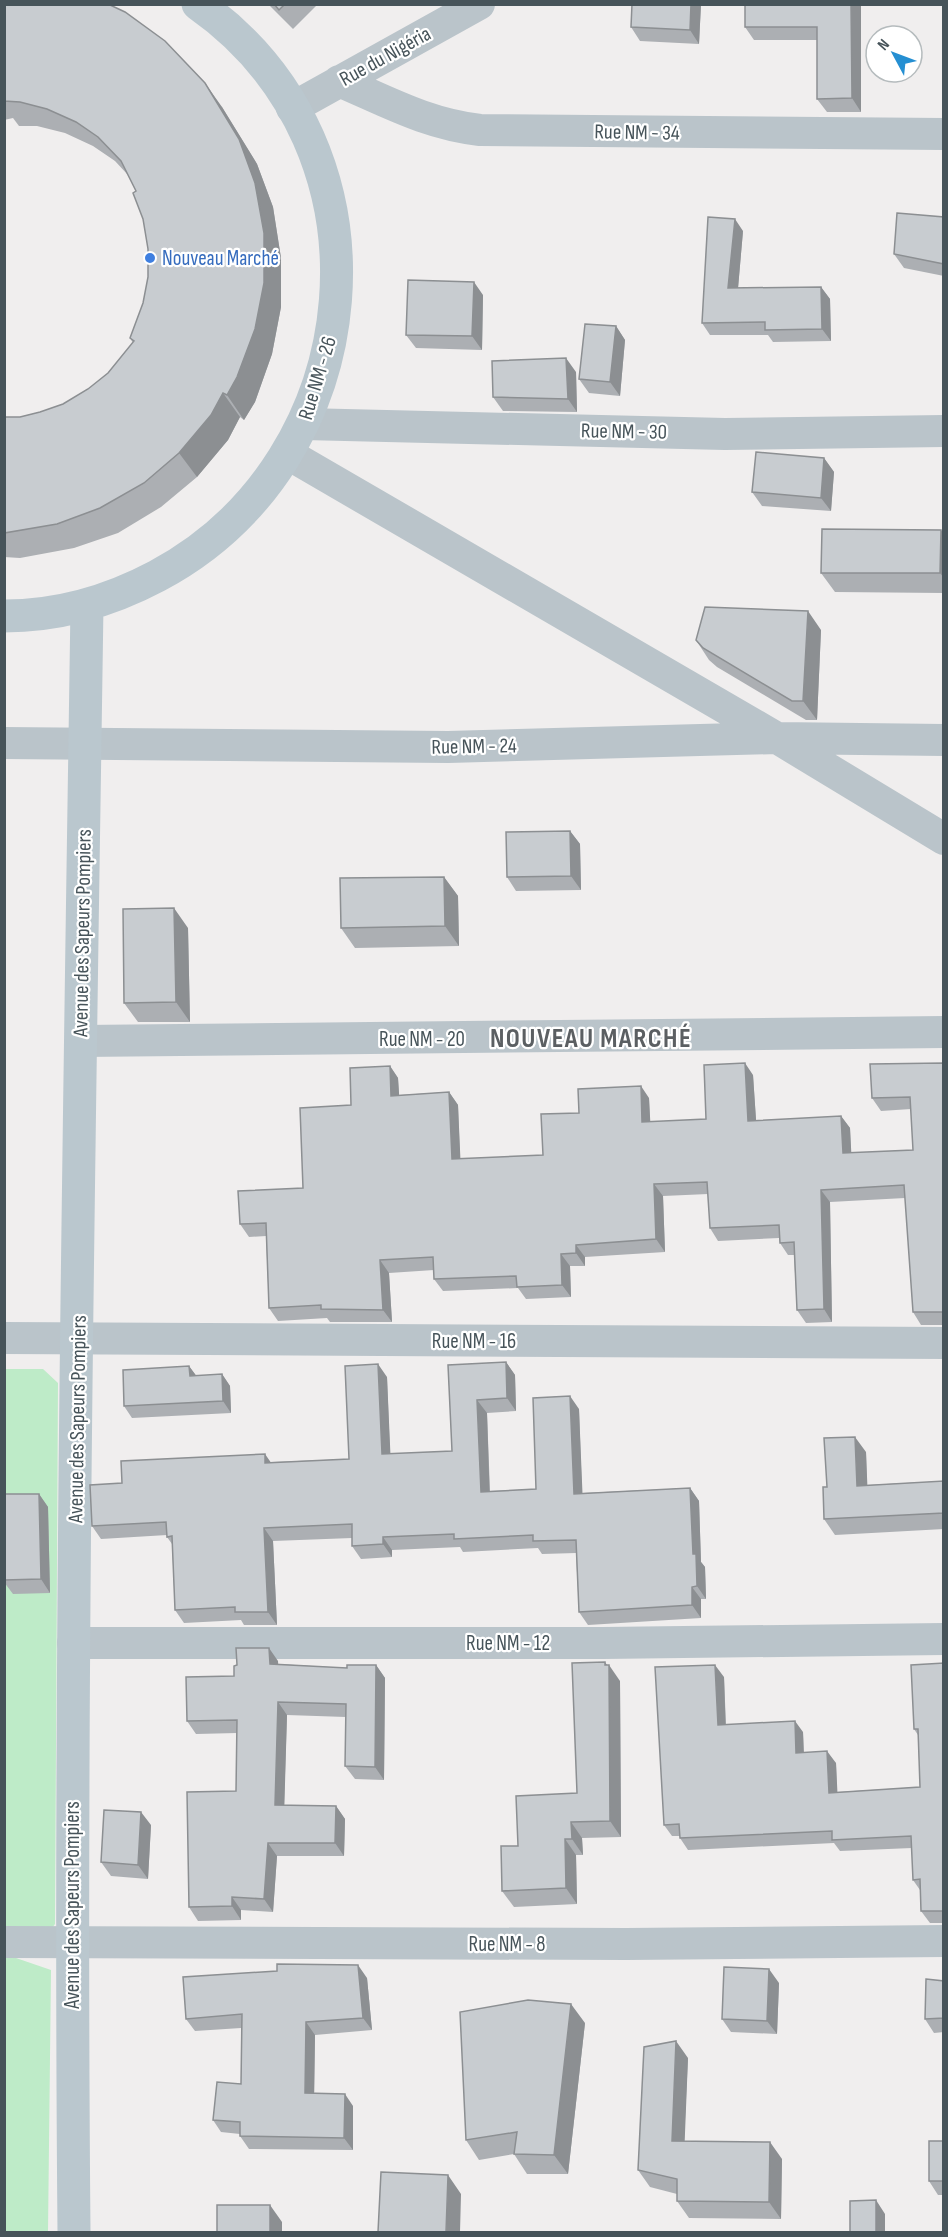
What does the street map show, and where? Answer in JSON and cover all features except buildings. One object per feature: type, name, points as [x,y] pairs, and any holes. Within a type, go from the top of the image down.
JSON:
[{"type":"street","name":"Rue NM - 26","points":[[4,616],[27,616],[87,605],[136,587],[181,563],[197,551],[222,532],[258,496],[288,454],[304,424],[324,373],[335,319],[338,264],[331,209],[316,157],[292,108],[269,73],[242,41],[198,4]]},
{"type":"street","name":"Rue du Nigéria","points":[[292,108],[479,4]]},
{"type":"street","name":"Rue NM - 34","points":[[339,81],[417,117],[450,127],[480,130],[944,134]]},
{"type":"street","name":"Rue NM - 30","points":[[304,424],[725,434],[944,431]]},
{"type":"street","points":[[288,454],[777,738],[944,839]]},
{"type":"street","name":"Avenue des Sapeurs Pompiers","points":[[74,2232],[71,1942],[73,1643],[87,605]]},
{"type":"street","name":"Rue NM - 24","points":[[4,743],[448,747],[777,738],[944,740]]},
{"type":"street","name":"Rue NM - 20","points":[[81,1041],[944,1032]]},
{"type":"street","name":"Rue NM - 16","points":[[4,1338],[944,1343]]},
{"type":"street","name":"Rue NM - 12","points":[[73,1643],[603,1643],[944,1639]]},
{"type":"street","name":"Rue NM - 8","points":[[4,1942],[626,1944],[944,1941]]},
{"type":"green space","points":[[4,1369],[43,1369],[58,1383],[55,1924],[45,1937],[5,1938]]},
{"type":"green space","points":[[4,1958],[16,1958],[51,1970],[48,2232],[5,2232]]},
{"type":"place","name":"Nouveau Marché","points":[[150,258]]},
{"type":"district","name":"NOUVEAU MARCHÉ","points":[[591,1038]]}]
